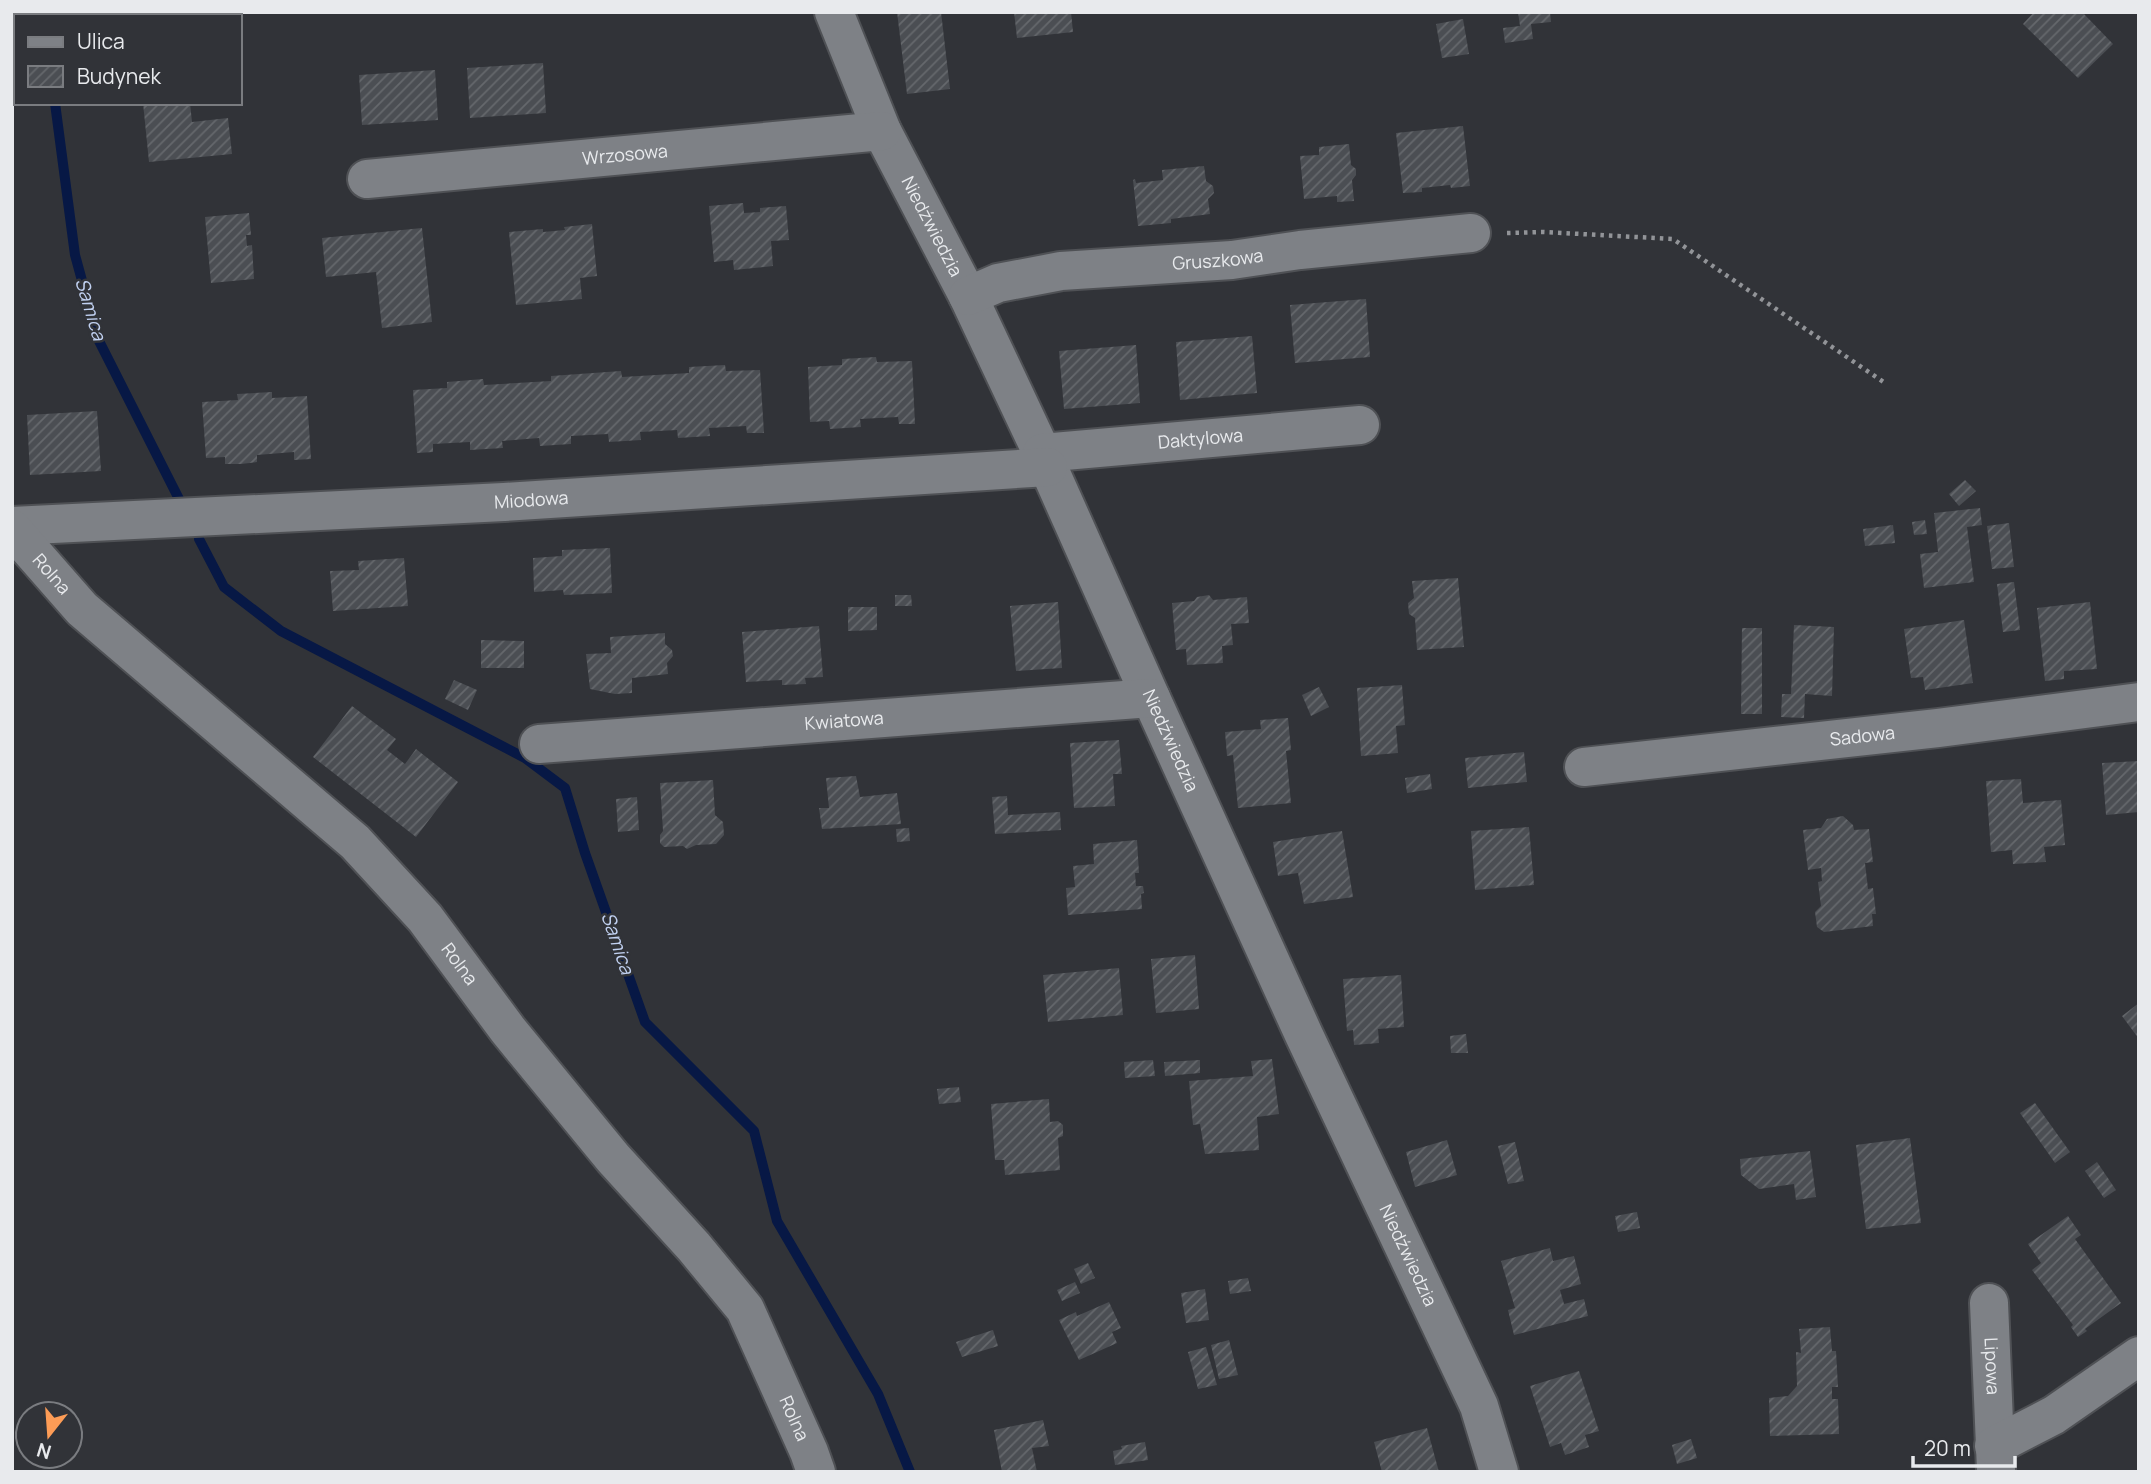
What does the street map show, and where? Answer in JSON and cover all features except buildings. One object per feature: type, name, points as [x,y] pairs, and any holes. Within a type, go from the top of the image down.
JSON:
[{"type":"street","name":"Niedźwiedzia","points":[[834,12],[882,131],[968,296],[1045,460],[1298,1022],[1479,1406],[1499,1472]]},
{"type":"street","name":"Wrzosowa","points":[[367,179],[882,131]]},
{"type":"street","name":"Gruszkowa","points":[[968,296],[998,282],[1061,271],[1231,260],[1300,250],[1471,233]]},
{"type":"street","name":"Daktylowa","points":[[1045,460],[1360,425]]},
{"type":"street","name":"Miodowa","points":[[12,528],[504,502],[1045,460]]},
{"type":"street","name":"Rolna","points":[[12,528],[82,609],[355,842],[425,918],[508,1030],[613,1158],[694,1247],[745,1309],[816,1472]]},
{"type":"street","name":"Kwiatowa","points":[[539,744],[1151,698]]},
{"type":"street","name":"Sadowa","points":[[1584,767],[1924,730],[2139,702]]},
{"type":"street","name":"Lipowa","points":[[1989,1303],[1995,1459]]},
{"type":"street","points":[[1995,1459],[2139,1356]]},
{"type":"path","points":[[1471,233],[1544,232],[1673,239],[1885,383]]},
{"type":"waterway","name":"Samica","points":[[55,105],[75,255],[98,339],[179,499]]},
{"type":"waterway","name":"Samica","points":[[199,539],[224,587],[281,631],[525,758],[565,788],[585,853],[645,1022],[754,1131],[777,1221],[878,1394],[910,1472]]}]
